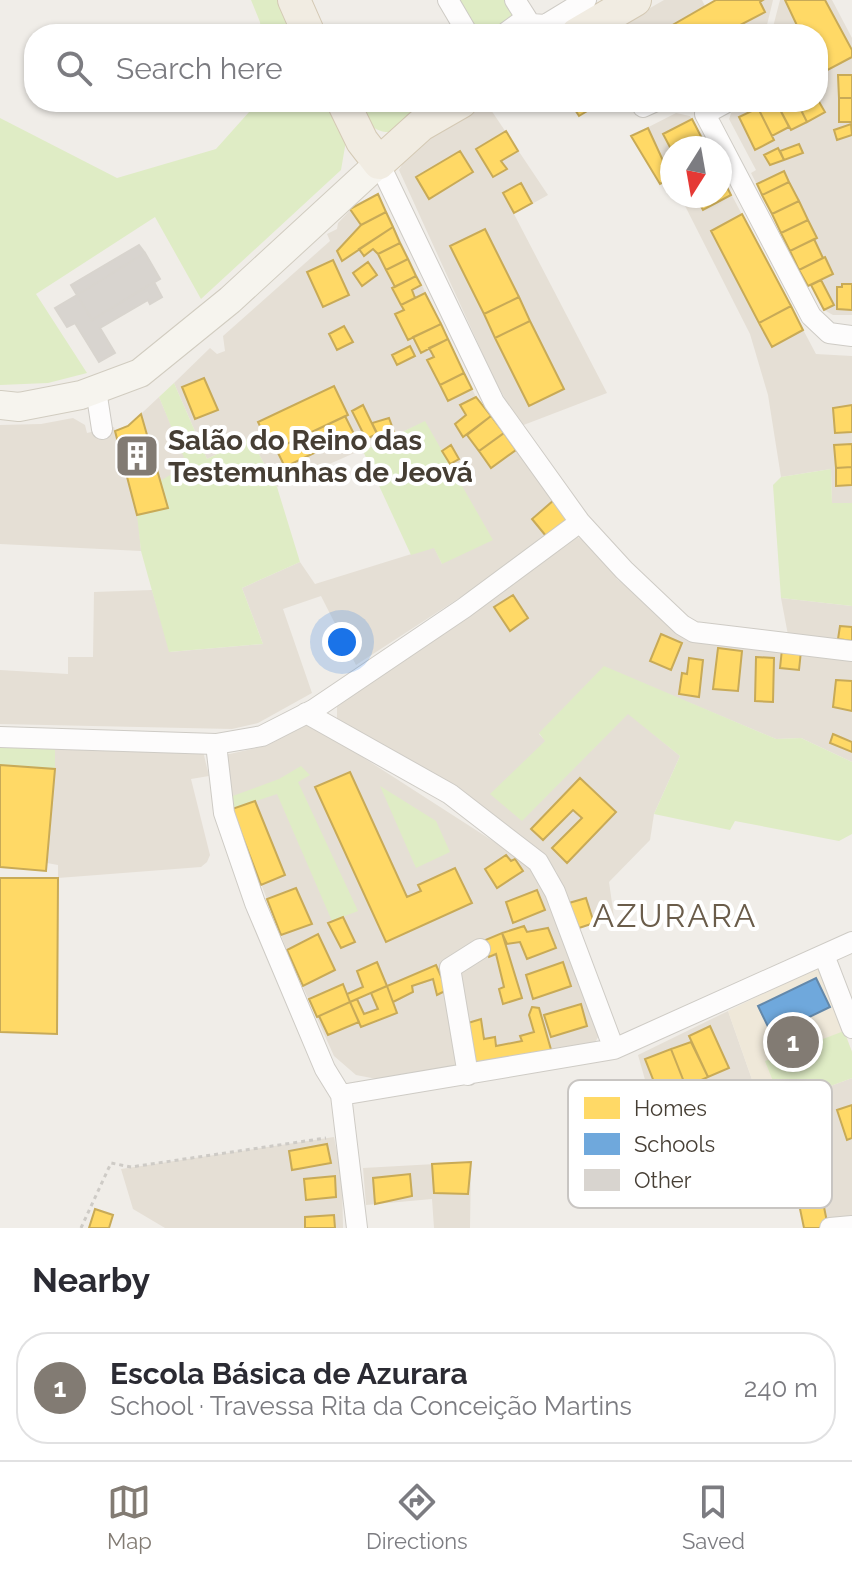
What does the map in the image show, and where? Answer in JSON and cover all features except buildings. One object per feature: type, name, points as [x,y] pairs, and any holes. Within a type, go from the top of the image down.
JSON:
[{"type":"main road","points":[[294,0],[305,24]]},
{"type":"main road","points":[[594,24],[635,0]]},
{"type":"main road","points":[[348,112],[362,141],[379,163],[421,125],[444,112]]},
{"type":"street","points":[[448,0],[462,24]]},
{"type":"street","points":[[515,0],[529,22]]},
{"type":"street","points":[[547,24],[586,0]]},
{"type":"street","points":[[518,24],[540,24]]},
{"type":"street","points":[[704,112],[811,316],[829,333],[852,336]]},
{"type":"street","points":[[0,405],[19,407],[96,390],[140,373],[230,300],[379,163],[494,402],[580,522],[624,570],[694,632],[852,651]]},
{"type":"street","points":[[96,390],[102,429]]},
{"type":"street","points":[[0,737],[216,744],[262,736],[306,713],[464,608],[580,522]]},
{"type":"street","points":[[306,713],[450,794],[538,862],[555,892],[614,1049]]},
{"type":"street","points":[[216,744],[224,813],[255,903],[325,1069],[341,1095],[357,1228]]},
{"type":"street","points":[[341,1095],[614,1049],[852,942]]},
{"type":"street","points":[[468,1075],[450,968],[480,949]]},
{"type":"street","points":[[824,955],[852,1028]]},
{"type":"street","points":[[830,1228],[852,1226]]},
{"type":"path","points":[[81,1228],[111,1163],[131,1167],[334,1137]]},
{"type":"shaded area","points":[[664,0],[702,0],[705,6],[716,0],[773,0],[767,24],[622,24]]},
{"type":"shaded area","points":[[780,0],[832,0],[852,38],[852,315],[833,315],[824,310],[812,285],[808,286],[751,173],[756,170],[729,119],[732,112],[828,112],[828,24],[774,24]]},
{"type":"shaded area","points":[[472,112],[492,112],[548,195],[514,214],[607,393],[521,426],[496,383],[399,170],[416,142]]},
{"type":"shaded area","points":[[676,113],[690,116],[701,136],[660,136],[660,184],[631,136]]},
{"type":"shaded area","points":[[378,194],[476,397],[569,518],[507,567],[356,665],[321,596],[283,609],[312,693],[258,723],[232,729],[0,724],[0,670],[68,674],[68,657],[93,657],[94,592],[152,590],[170,652],[263,644],[242,588],[300,562],[315,584],[434,547],[442,564],[425,422],[277,487],[250,438],[207,459],[174,383],[210,348],[217,354],[225,351],[223,336],[330,241],[327,234],[337,229],[338,223],[356,204]]},
{"type":"shaded area","points":[[732,196],[816,354],[852,356],[852,503],[832,503],[831,469],[781,477],[768,395],[750,334],[686,208],[732,208]]},
{"type":"shaded area","points":[[159,397],[188,465],[168,508],[138,515],[141,551],[0,544],[0,425],[41,424],[73,418],[85,425],[87,433],[114,427],[115,431],[128,426]]},
{"type":"shaded area","points":[[575,535],[600,553],[617,579],[687,637],[852,657],[852,762],[801,738],[776,739],[604,667],[539,734],[546,741],[522,820],[628,713],[680,756],[654,814],[650,840],[609,882],[614,917],[579,928],[556,871],[468,797],[337,721],[337,703]]},
{"type":"shaded area","points":[[781,598],[852,606],[852,641],[788,635]]},
{"type":"shaded area","points":[[305,720],[530,865],[546,889],[601,1032],[593,1046],[387,1081],[356,1075],[334,1056],[289,956],[232,809],[225,755],[265,746]]},
{"type":"shaded area","points":[[55,748],[203,751],[209,776],[191,779],[210,855],[207,862],[201,867],[58,878],[58,865],[47,863]]},
{"type":"shaded area","points":[[821,965],[852,1052],[852,1078],[832,1085],[832,1080],[752,1080],[728,1011]]},
{"type":"shaded area","points":[[728,1011],[752,1080],[645,1080],[638,1055]]},
{"type":"shaded area","points":[[852,1078],[852,1220],[804,1228],[800,1208],[832,1208],[832,1085]]},
{"type":"shaded area","points":[[334,1137],[342,1178],[343,1228],[165,1228],[133,1209],[121,1169]]},
{"type":"shaded area","points":[[471,1162],[470,1228],[434,1228],[432,1199],[366,1205],[363,1168]]},
{"type":"green space","points":[[251,0],[282,0],[293,24],[260,24]]},
{"type":"green space","points":[[457,0],[507,0],[516,15],[503,24],[470,24]]},
{"type":"green space","points":[[249,112],[334,112],[347,135],[341,170],[201,299],[155,217],[36,294],[87,373],[48,383],[0,385],[0,118],[117,178],[216,149]]},
{"type":"green space","points":[[362,112],[411,112],[391,132],[378,130]]},
{"type":"green space","points":[[174,383],[207,459],[250,438],[277,487],[300,562],[242,588],[263,644],[169,652],[141,551],[137,515],[168,508],[160,481],[187,465],[159,397]]},
{"type":"green space","points":[[425,421],[493,540],[442,564],[434,548],[411,555],[363,451]]},
{"type":"green space","points":[[831,469],[832,503],[852,503],[852,606],[781,598],[773,485],[781,477]]},
{"type":"green space","points":[[604,666],[776,739],[801,738],[852,762],[852,834],[839,841],[735,821],[730,830],[654,814],[680,756],[628,714],[522,821],[490,794],[545,741],[539,733]]},
{"type":"green space","points":[[0,748],[55,748],[55,769],[0,765]]},
{"type":"green space","points":[[301,766],[310,775],[298,782],[358,911],[332,921],[277,794],[232,809],[230,797],[279,779]]},
{"type":"green space","points":[[380,786],[436,821],[450,852],[416,868]]},
{"type":"green space","points":[[844,1031],[852,1052],[852,1078],[832,1085],[832,1080],[773,1080],[765,1061]]},
{"type":"place","name":"Salão do Reino das Testemunhas de Jeová","points":[[137,456]]},
{"type":"place","name":"Escola Básica de Azurara","points":[[793,1042]]},
{"type":"district","name":"AZURARA","points":[[675,915]]}]
